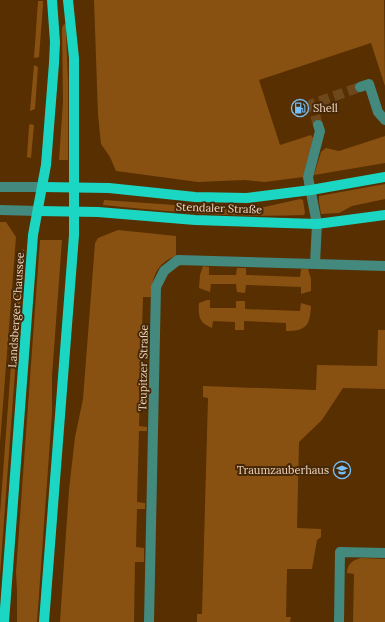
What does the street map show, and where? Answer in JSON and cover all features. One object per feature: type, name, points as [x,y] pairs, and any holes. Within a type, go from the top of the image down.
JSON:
[{"type":"main road","name":"Landsberger Chaussee","points":[[4,622],[33,235],[46,165],[55,42],[52,0]]},
{"type":"main road","points":[[44,622],[74,239],[74,58],[68,0]]},
{"type":"main road","name":"Stendaler Straße","points":[[42,187],[109,188],[195,196],[247,198],[311,190],[385,177]]},
{"type":"main road","name":"Stendaler Straße","points":[[38,211],[195,220],[316,224],[385,215]]},
{"type":"street","points":[[360,87],[369,84],[378,112],[385,120]]},
{"type":"street","points":[[315,263],[316,224],[308,176],[320,131],[318,125]]},
{"type":"street","points":[[0,187],[42,187]]},
{"type":"street","points":[[0,210],[38,211]]},
{"type":"street","name":"Teupitzer Straße","points":[[149,622],[156,287],[164,271],[178,260],[385,266]]},
{"type":"street","points":[[339,622],[340,552],[385,553]]},
{"type":"shaded area","points":[[94,0],[384,0],[385,86],[371,43],[259,80],[280,145],[311,135],[313,138],[303,177],[265,182],[244,180],[198,182],[116,171],[110,157],[101,144],[98,115]]},
{"type":"shaded area","points":[[38,1],[43,1],[43,5],[39,57],[34,58]]},
{"type":"shaded area","points":[[64,24],[66,25],[68,81],[68,160],[59,160],[63,102],[62,28]]},
{"type":"shaded area","points":[[34,65],[38,67],[35,109],[30,111]]},
{"type":"shaded area","points":[[30,124],[34,125],[31,158],[27,157]]},
{"type":"shaded area","points":[[385,136],[385,163],[314,175],[321,152],[326,148],[339,151]]},
{"type":"shaded area","points":[[385,184],[385,199],[352,206],[339,213],[321,214],[319,196]]},
{"type":"shaded area","points":[[300,199],[303,200],[304,215],[254,216],[204,214],[103,205],[104,200],[231,209],[260,208]]},
{"type":"shaded area","points":[[0,222],[6,222],[16,237],[0,443]]},
{"type":"shaded area","points":[[118,230],[176,236],[176,256],[164,263],[156,272],[151,297],[143,297],[139,426],[147,427],[147,431],[139,431],[137,502],[145,503],[145,509],[137,509],[136,547],[144,548],[144,562],[135,562],[134,622],[60,622],[69,490],[75,437],[83,399],[95,243],[98,238]]},
{"type":"shaded area","points":[[40,240],[62,240],[52,376],[52,413],[37,622],[17,622],[16,572]]},
{"type":"shaded area","points":[[23,249],[0,575],[0,514],[18,270]]},
{"type":"shaded area","points":[[203,266],[209,267],[209,275],[236,275],[237,268],[246,268],[246,275],[300,277],[301,269],[308,269],[311,279],[311,291],[301,294],[301,287],[246,285],[245,293],[237,292],[236,284],[211,284],[210,292],[199,288],[200,275]]},
{"type":"shaded area","points":[[210,300],[210,308],[236,308],[236,301],[245,301],[245,309],[300,311],[301,303],[311,306],[308,323],[306,326],[298,330],[286,331],[286,323],[244,321],[244,330],[235,330],[235,322],[213,321],[212,328],[204,324],[199,315],[199,303]]},
{"type":"shaded area","points":[[378,330],[385,330],[385,389],[343,388],[322,420],[299,442],[297,528],[321,529],[321,537],[317,540],[312,569],[287,569],[286,617],[291,617],[290,622],[197,622],[197,614],[202,614],[208,398],[203,397],[203,386],[316,390],[317,365],[377,366]]},
{"type":"shaded area","points":[[361,558],[385,559],[385,622],[353,622],[354,574],[347,573],[347,570],[351,563]]},
{"type":"tunnel","points":[[318,125],[312,104],[360,87]]},
{"type":"place","name":"Shell","points":[[300,108]]},
{"type":"place","name":"Traumzauberhaus","points":[[342,470]]}]
